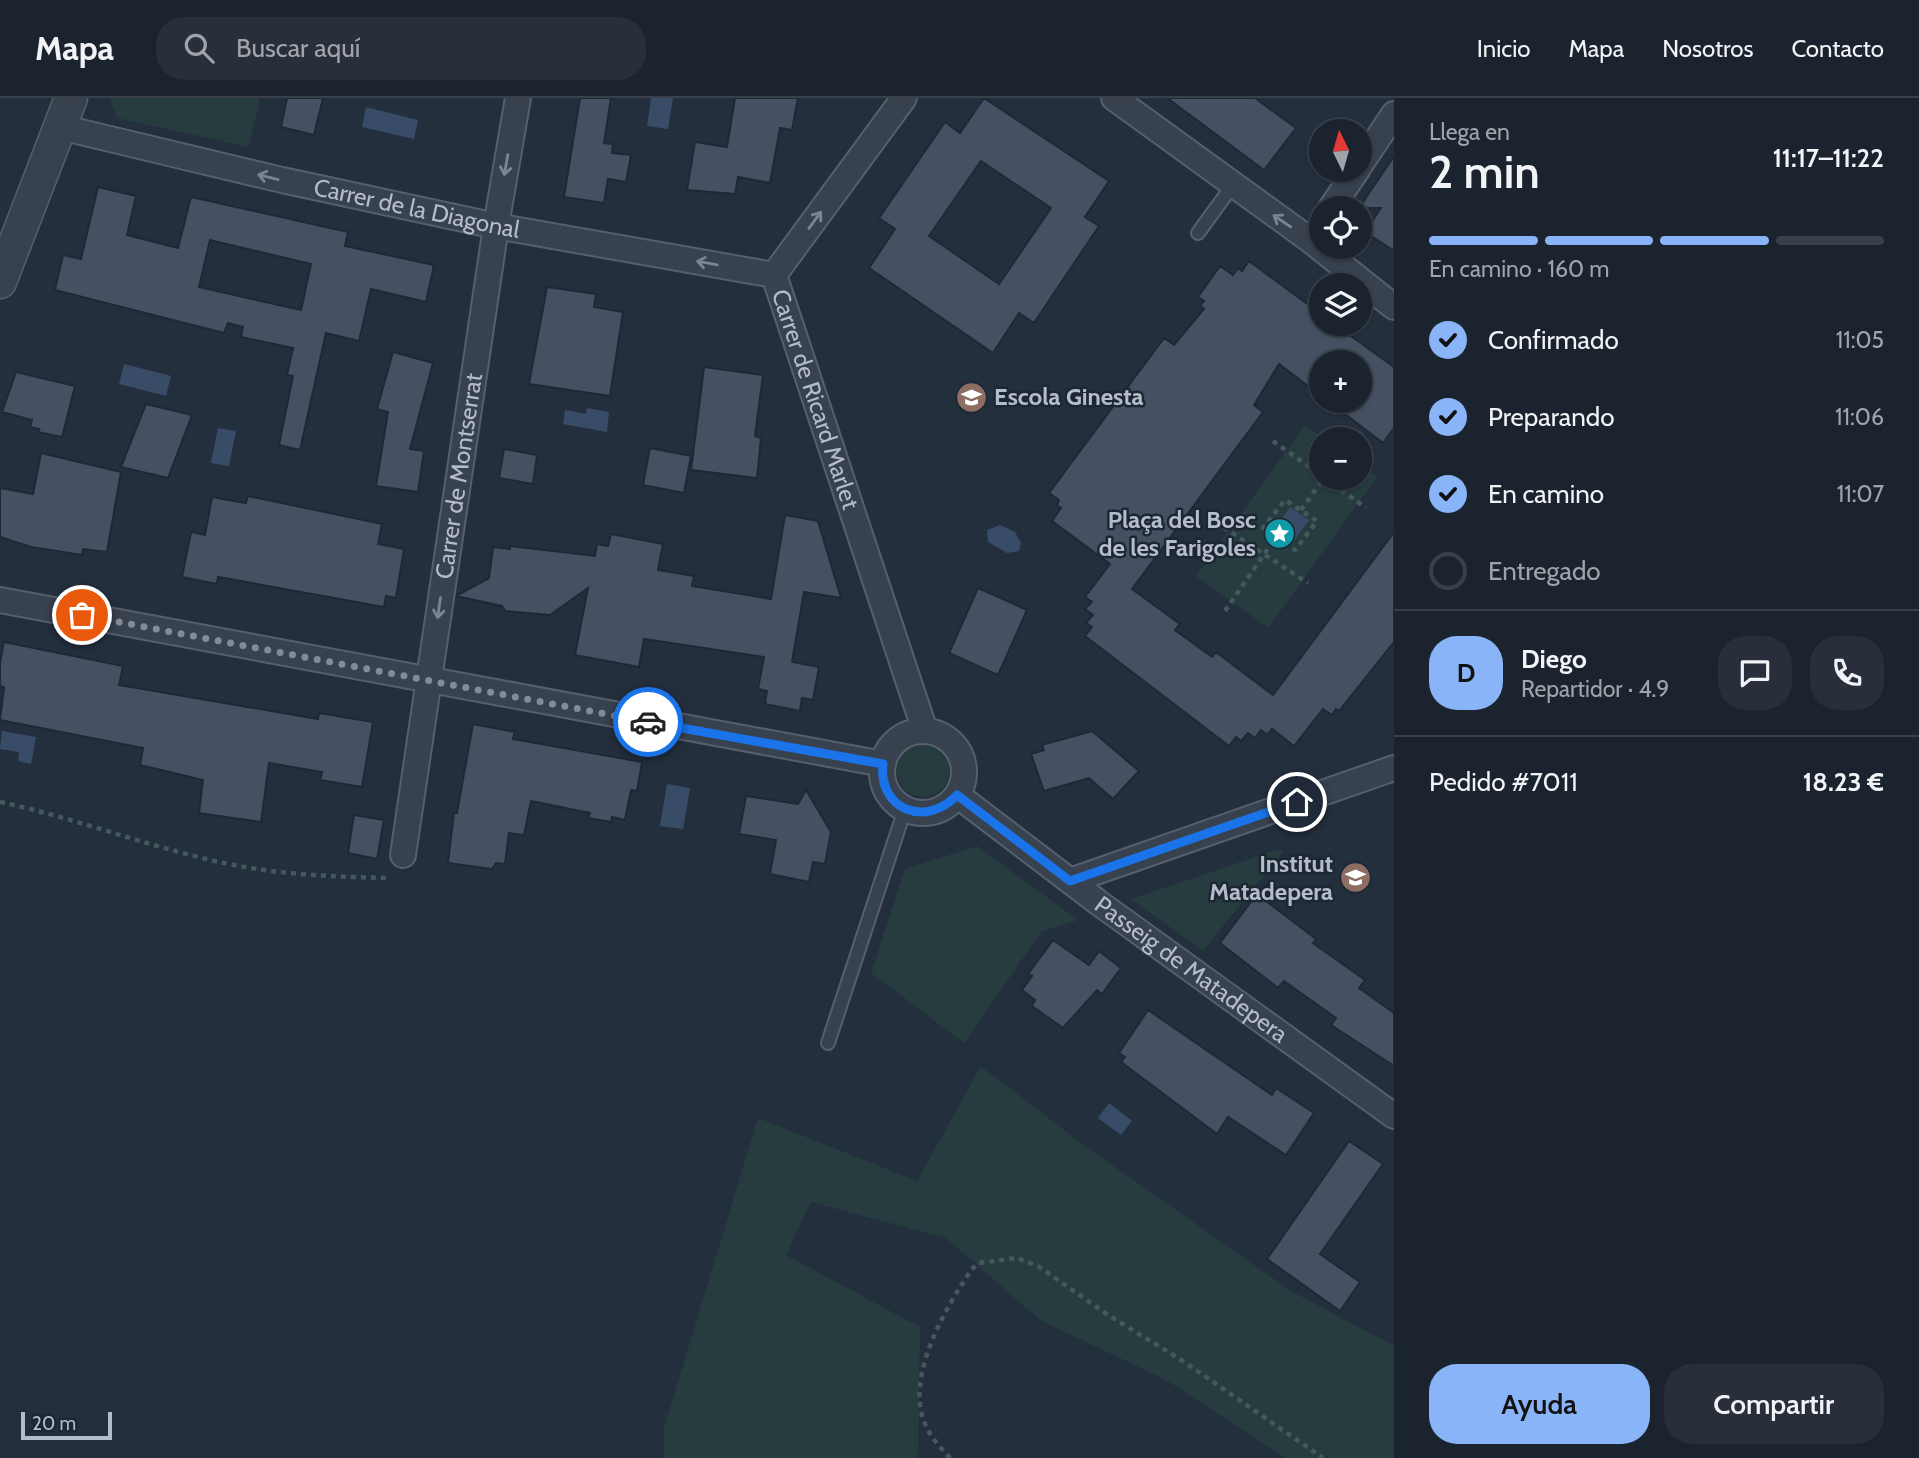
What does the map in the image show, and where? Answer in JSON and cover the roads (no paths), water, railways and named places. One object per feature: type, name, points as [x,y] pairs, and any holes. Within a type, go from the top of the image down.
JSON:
[{"type":"street","name":"Carrer de Montserrat","points":[[402,855],[496,226],[518,98]]},
{"type":"street","name":"Carrer de Ricard Marlet","points":[[904,98],[775,275],[925,731]]},
{"type":"street","points":[[1114,98],[1233,185],[1309,228]]},
{"type":"street","name":"Carrer de la Diagonal","points":[[65,112],[282,180],[496,226],[775,275]]},
{"type":"street","points":[[0,282],[65,112]]},
{"type":"street","points":[[1372,147],[1394,114]]},
{"type":"street","points":[[1344,259],[1394,307]]},
{"type":"street","points":[[0,600],[883,764]]},
{"type":"street","points":[[925,731],[945,738],[959,754],[964,774],[957,795],[939,809],[916,812],[896,803],[884,785],[883,764],[898,740],[915,732],[925,731]]},
{"type":"street","points":[[1070,881],[1394,768]]},
{"type":"street","name":"Passeig de Matadepera","points":[[957,795],[1070,881],[1394,1116]]},
{"type":"lane","points":[[1198,233],[1233,185]]},
{"type":"lane","points":[[828,1043],[905,809]]},
{"type":"water","points":[[651,98],[673,98],[668,129],[647,126]]},
{"type":"water","points":[[366,107],[418,120],[414,139],[362,127]]},
{"type":"water","points":[[124,364],[171,376],[166,396],[119,384]]},
{"type":"water","points":[[587,408],[609,412],[607,432],[563,424],[565,410],[586,414]]},
{"type":"water","points":[[218,428],[236,431],[229,466],[211,463]]},
{"type":"water","points":[[1290,507],[1309,520],[1294,541],[1275,528]]},
{"type":"water","points":[[1000,525],[1015,532],[1021,543],[1019,551],[1007,553],[988,542],[987,530]]},
{"type":"water","points":[[2,731],[36,737],[31,764],[18,761],[19,752],[0,749]]},
{"type":"water","points":[[667,784],[690,788],[683,829],[660,826]]},
{"type":"water","points":[[1109,1103],[1132,1121],[1121,1135],[1098,1118]]},
{"type":"place","name":"Escola Ginesta","points":[[971,397]]},
{"type":"place","name":"Plaça del Bosc de les Farigoles","points":[[1279,534]]},
{"type":"place","name":"Institut Matadepera","points":[[1356,878]]}]
